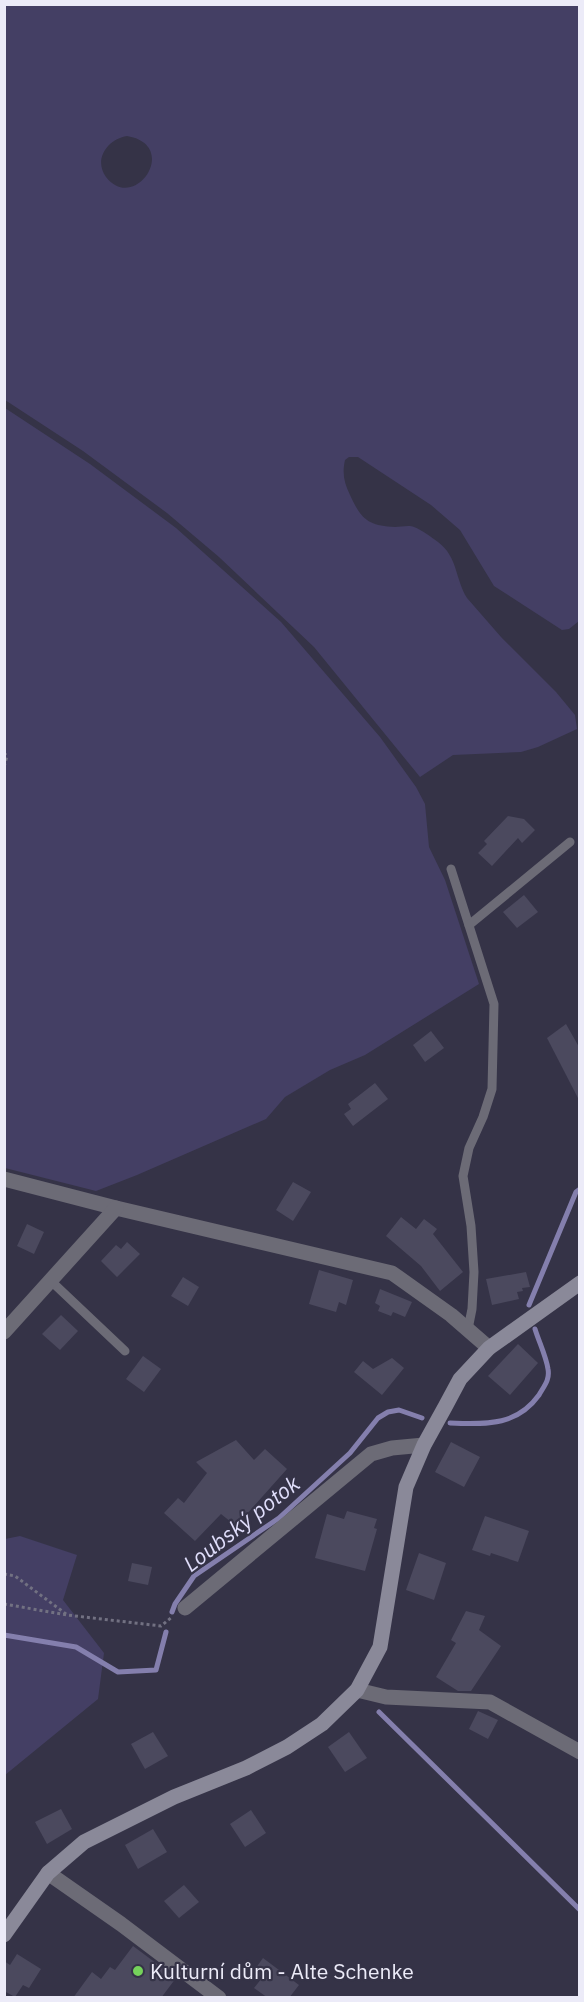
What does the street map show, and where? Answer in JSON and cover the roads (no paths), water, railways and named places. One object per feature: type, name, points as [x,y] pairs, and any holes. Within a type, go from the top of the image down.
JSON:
[{"type":"street","points":[[4,1179],[116,1208],[392,1272],[468,1329],[489,1348]]},
{"type":"street","points":[[4,1332],[116,1208]]},
{"type":"street","points":[[4,1935],[48,1873],[84,1842],[174,1797],[246,1768],[287,1747],[322,1724],[357,1690],[380,1647],[406,1487],[424,1445],[460,1379],[489,1348],[579,1283]]},
{"type":"street","points":[[184,1608],[371,1454],[392,1448],[424,1445]]},
{"type":"street","points":[[357,1690],[386,1697],[490,1702],[579,1752]]},
{"type":"street","points":[[48,1873],[121,1924],[219,1998]]},
{"type":"lane","points":[[469,925],[570,842]]},
{"type":"lane","points":[[451,869],[494,1004],[492,1089],[469,1148],[463,1176],[471,1226],[474,1272],[472,1309],[468,1329]]},
{"type":"lane","points":[[51,1281],[125,1351]]},
{"type":"waterway","name":"Loubský potok","points":[[529,1305],[576,1192],[580,1189]]},
{"type":"waterway","name":"Loubský potok","points":[[450,1423],[475,1424],[499,1421],[520,1413],[530,1405],[545,1386],[548,1373],[546,1359],[535,1329]]},
{"type":"waterway","name":"Loubský potok","points":[[172,1612],[194,1576],[279,1518],[350,1453],[378,1418],[388,1412],[399,1410],[422,1418]]},
{"type":"waterway","name":"Loubský potok","points":[[4,1635],[76,1647],[118,1672],[156,1670],[166,1632]]},
{"type":"waterway","points":[[379,1712],[580,1910]]},
{"type":"place","name":"Kulturní dům - Alte Schenke","points":[[138,1971]]}]
